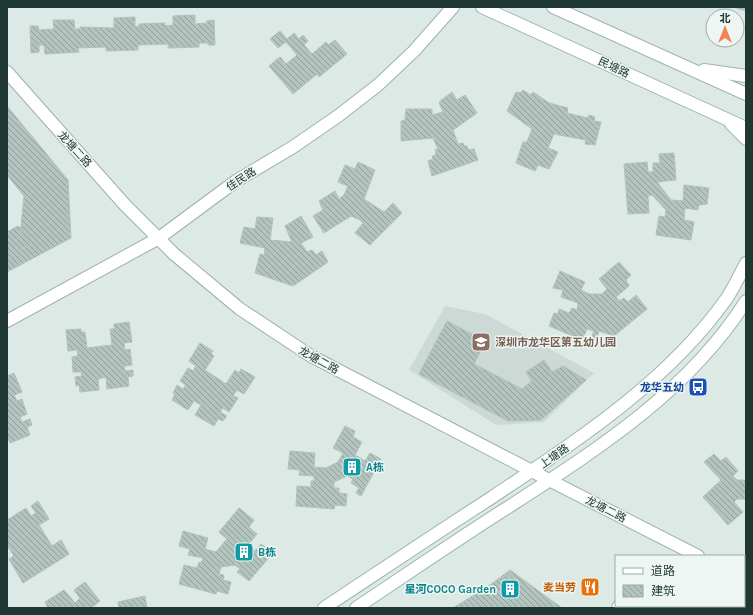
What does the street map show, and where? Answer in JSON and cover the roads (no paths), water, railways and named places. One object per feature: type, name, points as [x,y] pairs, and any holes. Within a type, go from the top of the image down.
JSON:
[{"type":"main road","name":"佳民路","points":[[7,322],[159,238],[236,181],[293,147],[338,116],[378,85],[414,51],[453,7]]},
{"type":"main road","name":"民塘路","points":[[482,7],[746,128]]},
{"type":"main road","points":[[553,7],[746,94]]},
{"type":"main road","points":[[687,68],[746,76]]},
{"type":"main road","name":"龙塘二路","points":[[7,72],[125,205],[205,281],[274,333],[324,363],[532,472],[696,555]]},
{"type":"main road","points":[[723,117],[746,139]]},
{"type":"main road","name":"上塘路","points":[[324,608],[532,472],[586,432],[663,370],[694,339],[727,297],[746,263]]},
{"type":"main road","name":"上塘路","points":[[356,608],[635,421],[674,388],[709,351],[746,301]]},
{"type":"place","name":"深圳市龙华区第五幼儿园","points":[[481,342]]},
{"type":"place","name":"龙华五幼","points":[[698,387]]},
{"type":"place","name":"A栋","points":[[352,467]]},
{"type":"place","name":"B栋","points":[[244,552]]},
{"type":"place","name":"麦当劳","points":[[590,587]]},
{"type":"place","name":"星河COCO Garden","points":[[510,589]]}]
